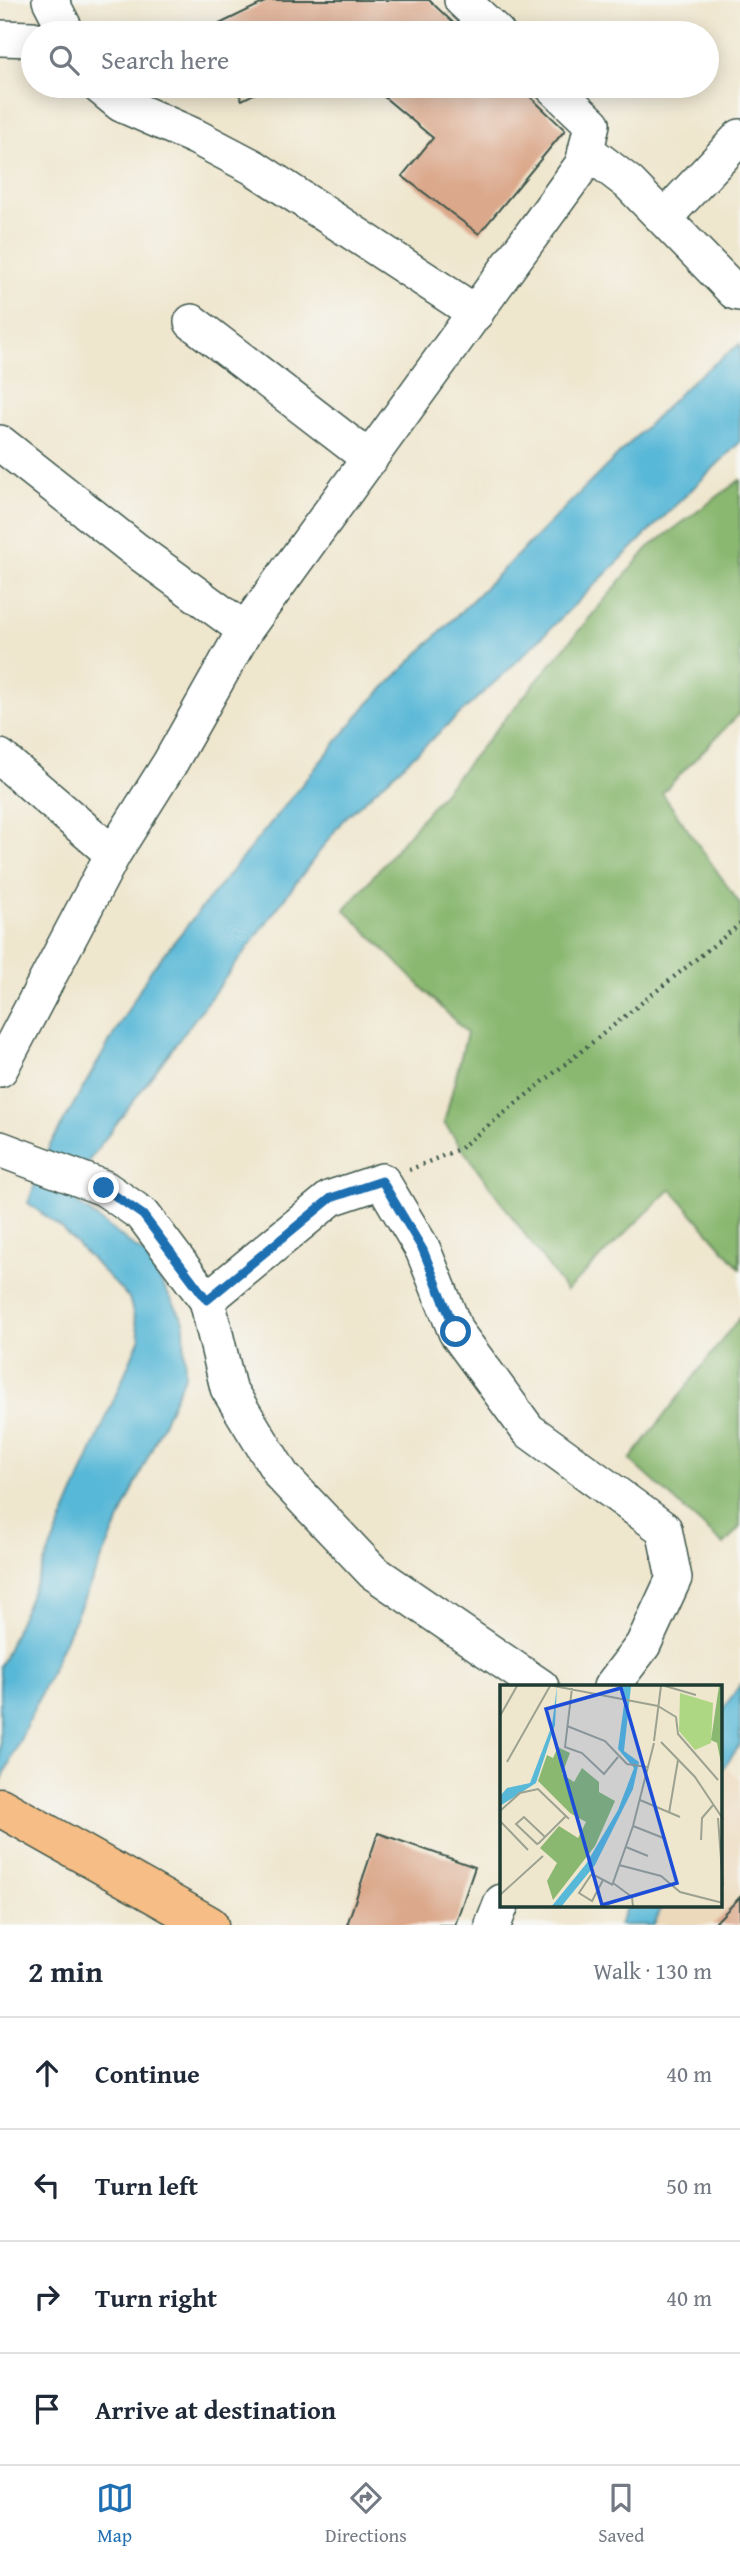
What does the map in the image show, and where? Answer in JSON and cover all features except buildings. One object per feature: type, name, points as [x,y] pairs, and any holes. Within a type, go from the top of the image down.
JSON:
[{"type":"main road","points":[[0,1807],[209,1925]]},
{"type":"street","points":[[50,0],[61,21]]},
{"type":"street","points":[[462,0],[484,21]]},
{"type":"street","points":[[0,38],[21,39]]},
{"type":"street","points":[[114,98],[121,104],[196,136],[253,167],[476,313]]},
{"type":"street","points":[[0,1069],[113,854],[170,763],[245,630],[583,164],[592,124],[565,98]]},
{"type":"street","points":[[664,218],[740,137]]},
{"type":"street","points":[[586,150],[629,183],[735,292],[740,293]]},
{"type":"street","points":[[191,322],[370,459]]},
{"type":"street","points":[[0,443],[133,548],[245,630]]},
{"type":"street","points":[[0,757],[113,854]]},
{"type":"street","points":[[0,1149],[104,1188],[143,1215],[207,1300],[228,1388],[282,1476],[373,1572],[538,1685]]},
{"type":"street","points":[[207,1300],[331,1198],[382,1181],[423,1250],[456,1332],[528,1430],[664,1529],[674,1578],[643,1645],[613,1685]]},
{"type":"street","points":[[493,1925],[500,1907]]},
{"type":"path","points":[[382,1181],[459,1149],[740,924]]},
{"type":"shaded area","points":[[724,1764],[740,1781],[740,1925],[654,1925],[661,1908],[722,1908]]},
{"type":"green space","points":[[740,480],[740,713],[662,793],[740,904],[740,1268],[671,1189],[566,1291],[444,1123],[467,1033],[345,910],[648,548]]},
{"type":"green space","points":[[740,1317],[740,1527],[724,1545],[630,1460]]},
{"type":"water","points":[[740,344],[740,442],[507,671],[343,820],[90,1159],[76,1202],[145,1255],[184,1321],[185,1375],[0,1784],[0,1667],[140,1338],[129,1298],[61,1228],[28,1203],[49,1147],[151,970],[365,707],[693,380]]},
{"type":"water","points":[[740,1685],[740,1745],[722,1770],[722,1711]]},
{"type":"water","points":[[626,1908],[661,1908],[654,1925],[619,1925]]},
{"type":"route","points":[[104,1188],[143,1215],[207,1300],[331,1198],[382,1181],[423,1250],[456,1332]]}]
